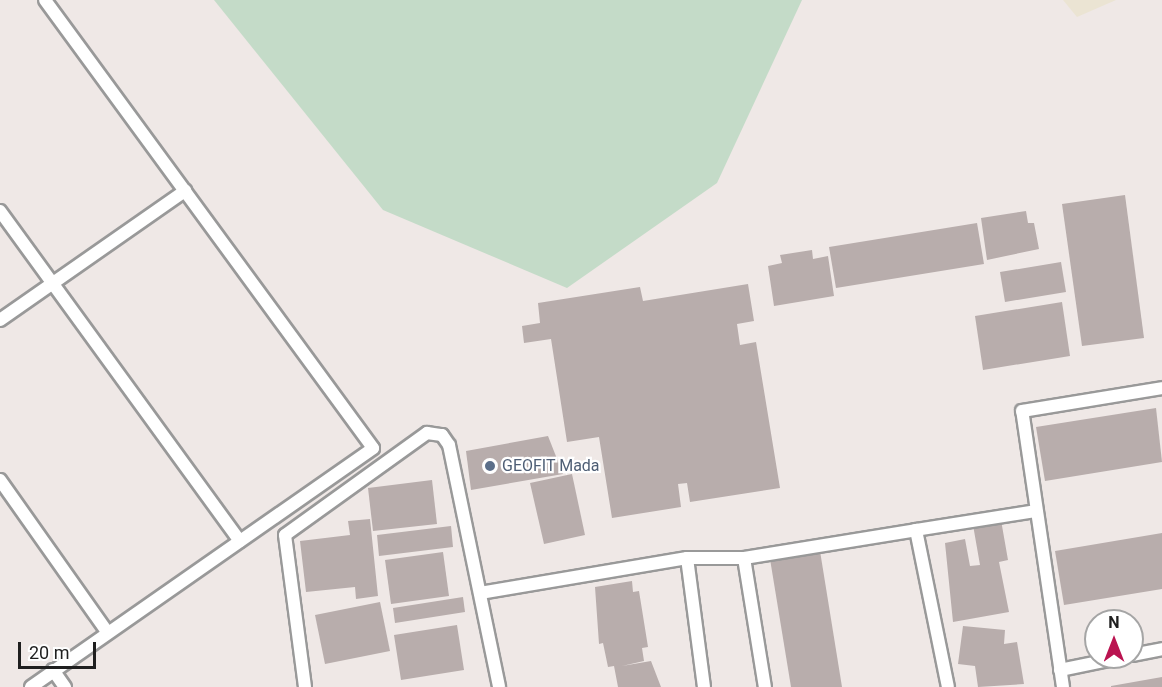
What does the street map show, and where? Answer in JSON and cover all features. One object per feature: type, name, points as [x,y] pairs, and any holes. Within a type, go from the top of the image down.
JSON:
[{"type":"lane","points":[[31,687],[52,670],[373,448],[45,0]]},
{"type":"lane","points":[[0,320],[185,191]]},
{"type":"lane","points":[[0,211],[240,541]]},
{"type":"lane","points":[[1063,687],[1022,411],[1162,388]]},
{"type":"lane","points":[[305,687],[285,535],[427,433],[442,435],[450,445],[499,687]]},
{"type":"lane","points":[[0,480],[108,633]]},
{"type":"lane","points":[[480,593],[687,558],[744,558],[1036,511]]},
{"type":"lane","points":[[916,530],[948,687]]},
{"type":"lane","points":[[687,558],[704,687]]},
{"type":"lane","points":[[744,558],[765,687]]},
{"type":"lane","points":[[1144,653],[1162,649]]},
{"type":"lane","points":[[1060,670],[1084,665]]},
{"type":"lane","points":[[52,670],[64,687]]},
{"type":"shaded area","points":[[1063,0],[1116,0],[1077,17]]},
{"type":"green space","points":[[214,0],[802,0],[717,183],[567,288],[383,210]]},
{"type":"building","points":[[1125,195],[1144,338],[1082,346],[1062,204]]},
{"type":"building","points":[[1026,211],[1028,223],[1034,223],[1039,249],[987,260],[981,218]]},
{"type":"building","points":[[977,223],[984,264],[836,288],[829,247]]},
{"type":"building","points":[[812,250],[813,259],[828,256],[834,296],[774,306],[768,266],[782,263],[780,255]]},
{"type":"building","points":[[1061,262],[1066,292],[1005,302],[1000,272]]},
{"type":"building","points":[[748,284],[754,321],[737,324],[740,345],[756,342],[780,488],[690,502],[687,483],[678,484],[681,507],[612,518],[599,437],[567,442],[551,339],[524,343],[522,326],[540,323],[538,303],[640,287],[643,301]]},
{"type":"building","points":[[1062,302],[1070,356],[983,370],[975,316]]},
{"type":"building","points":[[1156,408],[1162,462],[1045,481],[1036,427]]},
{"type":"building","points":[[548,436],[563,474],[471,490],[466,451]]},
{"type":"building","points":[[572,474],[585,535],[544,544],[530,483]]},
{"type":"building","points":[[432,480],[437,524],[373,531],[368,488]]},
{"type":"building","points":[[370,519],[378,596],[356,599],[355,587],[306,592],[300,541],[350,535],[348,521]]},
{"type":"building","points":[[1001,520],[1008,560],[999,562],[1009,612],[953,622],[945,543],[965,539],[970,566],[980,565],[973,525]]},
{"type":"building","points":[[451,526],[453,547],[379,556],[377,535]]},
{"type":"building","points":[[1162,533],[1162,589],[1064,605],[1055,551]]},
{"type":"building","points":[[820,551],[842,687],[791,687],[770,559]]},
{"type":"building","points":[[443,552],[449,596],[391,604],[385,560]]},
{"type":"building","points":[[632,581],[633,592],[639,591],[648,647],[642,648],[644,661],[622,666],[651,661],[661,687],[618,687],[614,666],[608,667],[603,643],[599,644],[595,587]]},
{"type":"building","points":[[463,597],[465,612],[395,623],[393,608]]},
{"type":"building","points":[[380,602],[390,651],[325,664],[315,615]]},
{"type":"building","points":[[457,625],[464,670],[401,680],[394,635]]},
{"type":"building","points":[[963,626],[1005,630],[1004,644],[1017,642],[1024,684],[978,687],[975,666],[958,664]]},
{"type":"building","points":[[1162,677],[1162,687],[1111,687],[1111,686]]},
{"type":"place","name":"GEOFIT Mada","points":[[490,466]]}]
